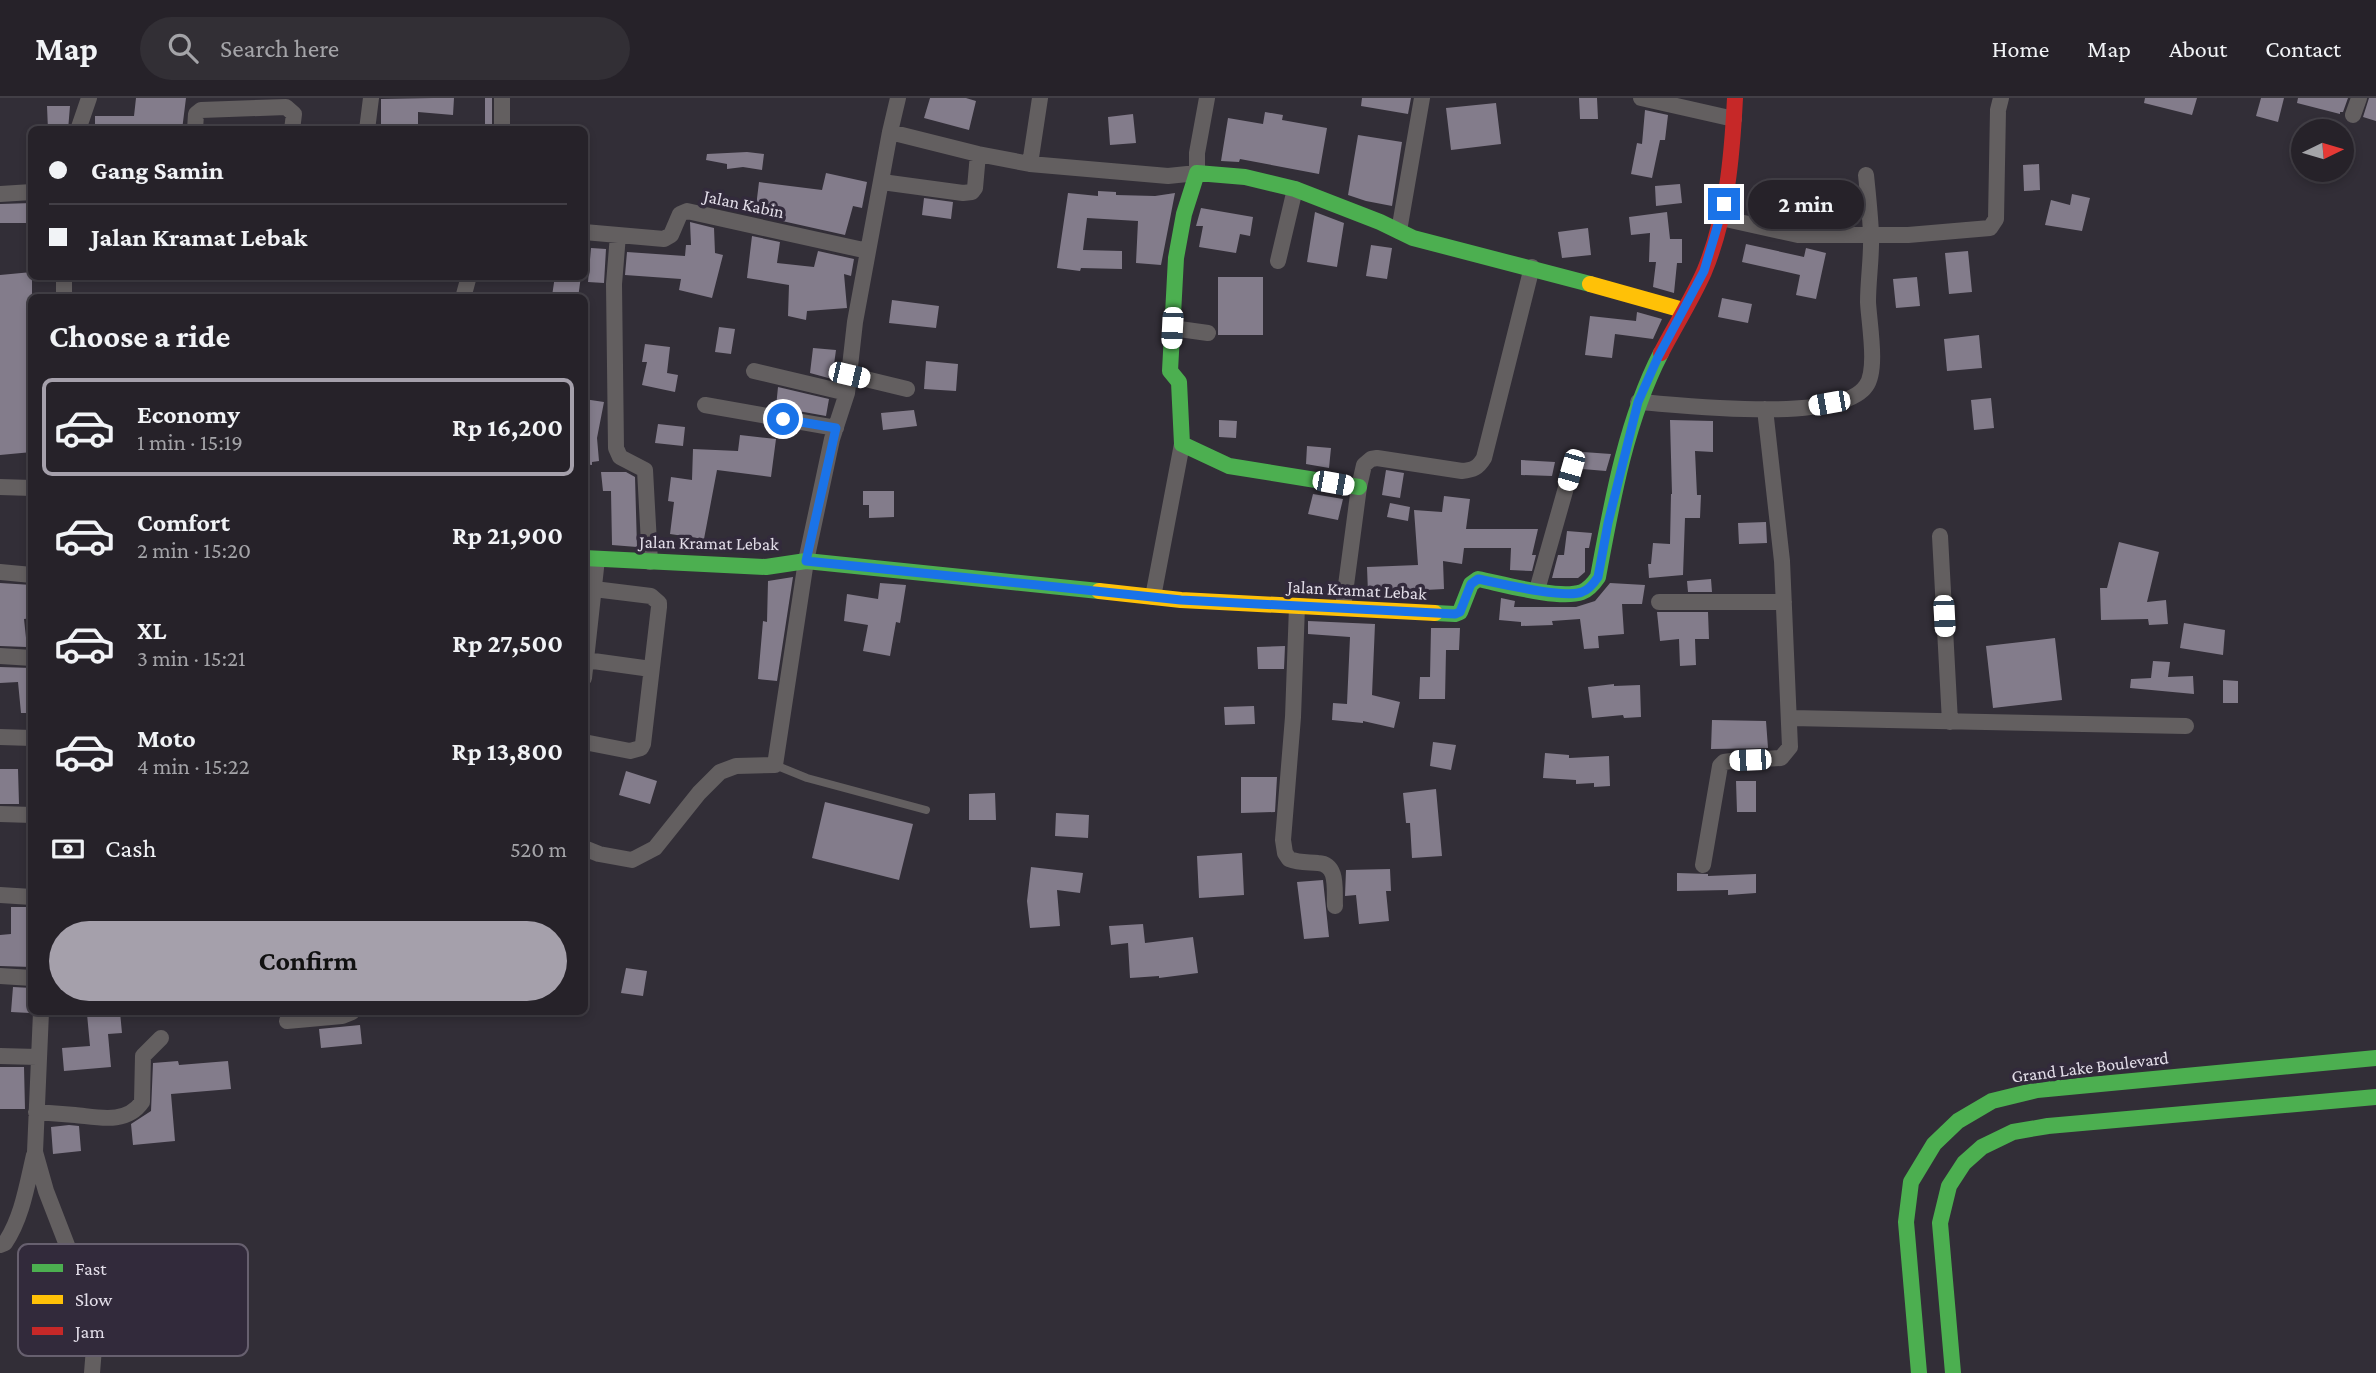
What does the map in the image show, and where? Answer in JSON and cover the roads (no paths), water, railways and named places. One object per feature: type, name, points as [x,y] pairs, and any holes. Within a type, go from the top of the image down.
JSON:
[{"type":"street","points":[[79,126],[89,98]]},
{"type":"street","points":[[368,126],[371,98]]},
{"type":"street","points":[[502,98],[502,126]]},
{"type":"street","points":[[588,850],[632,860],[655,848],[699,793],[720,772],[736,766],[775,765],[806,561],[836,428],[847,393],[868,251],[898,98]]},
{"type":"street","points":[[1030,164],[1040,98]]},
{"type":"street","points":[[1153,597],[1182,444],[1179,382],[1170,371],[1172,290],[1184,214],[1197,173],[1197,153],[1207,98]]},
{"type":"street","points":[[1399,232],[1422,98]]},
{"type":"street","points":[[1641,98],[1734,119]]},
{"type":"street","name":"Jalan Kramat Lebak","points":[[591,558],[766,567],[806,561],[1153,597],[1458,614],[1471,584],[1478,579],[1537,590],[1582,592],[1594,584],[1598,577],[1608,523],[1638,402],[1704,271],[1721,218],[1732,160],[1735,98]]},
{"type":"street","points":[[1721,218],[1798,235],[1908,235],[1990,228],[1995,224],[1998,110],[2001,98]]},
{"type":"street","points":[[2353,115],[2359,98]]},
{"type":"street","points":[[195,126],[196,114],[201,110],[286,107],[294,114],[292,126]]},
{"type":"street","points":[[890,132],[1030,164],[1168,176],[1197,173],[1245,177],[1295,189],[1341,205],[1413,239],[1532,267],[1683,310]]},
{"type":"street","points":[[882,182],[972,192],[975,188],[978,154]]},
{"type":"street","points":[[1638,402],[1789,410],[1857,396],[1870,379],[1868,301],[1871,234],[1867,175]]},
{"type":"street","points":[[1278,261],[1295,189]]},
{"type":"street","points":[[0,194],[28,192]]},
{"type":"street","name":"Jalan Kabin","points":[[588,232],[664,239],[671,235],[680,214],[687,211],[868,251]]},
{"type":"street","points":[[618,235],[614,284],[616,448],[620,457],[645,470],[650,562]]},
{"type":"street","points":[[1343,608],[1364,465],[1377,458],[1462,471],[1473,470],[1479,466],[1484,458],[1532,267]]},
{"type":"street","points":[[1172,328],[1208,334]]},
{"type":"street","points":[[754,371],[847,393]]},
{"type":"street","points":[[849,375],[907,388]]},
{"type":"street","points":[[705,405],[836,428]]},
{"type":"street","points":[[1703,865],[1720,766],[1731,761],[1781,758],[1790,747],[1791,718],[1779,526],[1765,410]]},
{"type":"street","points":[[1182,444],[1229,466],[1359,487]]},
{"type":"street","points":[[1537,590],[1571,470]]},
{"type":"street","points":[[0,487],[28,488]]},
{"type":"street","points":[[1940,536],[1950,722]]},
{"type":"street","points":[[588,642],[594,589],[591,558]]},
{"type":"street","points":[[0,572],[28,575]]},
{"type":"street","points":[[588,743],[630,751],[643,744],[659,603],[651,596],[594,589]]},
{"type":"street","points":[[1659,602],[1784,602]]},
{"type":"street","points":[[1297,606],[1293,717],[1283,840],[1289,859],[1308,863],[1321,862],[1330,867],[1334,874],[1335,906]]},
{"type":"street","points":[[0,656],[28,658]]},
{"type":"street","points":[[588,660],[651,669]]},
{"type":"street","points":[[1791,718],[2186,726]]},
{"type":"street","points":[[0,737],[28,738]]},
{"type":"street","points":[[0,814],[28,816]]},
{"type":"street","points":[[0,895],[28,897]]},
{"type":"street","points":[[0,976],[28,978]]},
{"type":"street","points":[[0,1245],[5,1243],[18,1218],[35,1153],[41,1015]]},
{"type":"street","points":[[287,1021],[344,1015]]},
{"type":"street","points":[[36,1112],[105,1119],[118,1117],[137,1108],[142,1098],[143,1056],[161,1038]]},
{"type":"street","points":[[0,1056],[37,1057]]},
{"type":"street","name":"Grand Lake Boulevard","points":[[1954,1373],[1940,1223],[1949,1186],[1964,1163],[1982,1147],[2014,1132],[2376,1058]]},
{"type":"street","name":"Grand Lake Boulevard","points":[[1919,1373],[1906,1222],[1911,1182],[1934,1144],[1958,1121],[1992,1101],[2037,1090],[2216,1091],[2376,1097]]},
{"type":"street","points":[[35,1153],[67,1244]]},
{"type":"lane","points":[[775,765],[807,778],[926,810]]}]
